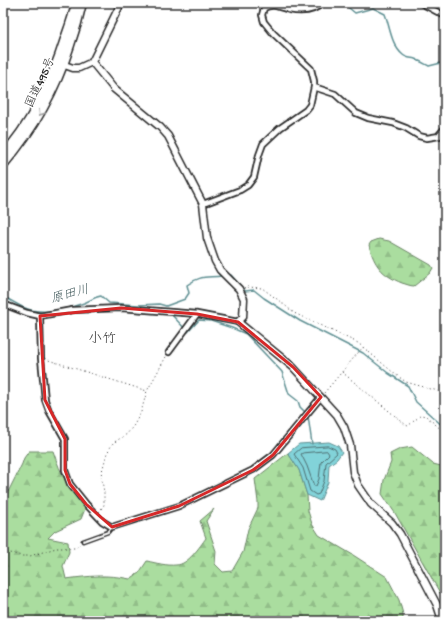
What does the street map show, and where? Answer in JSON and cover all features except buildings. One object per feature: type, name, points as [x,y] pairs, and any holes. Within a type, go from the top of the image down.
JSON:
[{"type":"highway","name":"国道495号","points":[[3,155],[22,130],[61,64],[76,3]]},
{"type":"highway","name":"国道495号","points":[[3,165],[19,146],[45,107],[79,16],[82,3]]},
{"type":"street","points":[[61,64],[73,68],[79,68],[92,62],[121,3]]},
{"type":"street","points":[[203,204],[240,190],[248,185],[254,177],[263,144],[280,128],[306,110],[310,105],[314,87],[311,69],[273,33],[264,22],[262,15],[264,8],[269,5],[290,10],[307,10],[317,8],[322,3]]},
{"type":"street","points":[[421,3],[445,16]]},
{"type":"street","points":[[92,62],[114,89],[160,127],[168,136],[203,204],[207,238],[220,270],[239,289],[244,299],[243,317],[238,322]]},
{"type":"street","points":[[314,87],[334,94],[356,113],[368,118],[393,123],[406,128],[419,136],[427,138],[445,135]]},
{"type":"street","points":[[438,136],[445,128]]},
{"type":"street","points":[[3,304],[40,316],[72,310],[121,308],[197,314],[238,322],[292,367],[337,415],[344,426],[350,445],[353,472],[358,485],[371,504],[392,523],[400,534],[436,605],[441,621]]},
{"type":"street","points":[[169,352],[197,314]]},
{"type":"street","points":[[40,316],[41,358],[45,400],[49,411],[65,439],[65,470],[70,484],[96,515],[112,527],[180,506],[253,470],[273,455],[321,397]]},
{"type":"lane","points":[[83,541],[108,532],[112,527]]},
{"type":"path","points":[[239,289],[248,287],[262,288],[294,313],[358,343],[406,382],[445,393]]},
{"type":"path","points":[[321,397],[363,347]]},
{"type":"path","points":[[96,515],[104,505],[104,492],[101,475],[107,453],[113,443],[127,434],[134,425],[141,412],[147,391],[169,352]]},
{"type":"path","points":[[41,358],[147,391]]},
{"type":"path","points":[[342,372],[406,425],[408,426],[421,415],[426,416],[445,433]]},
{"type":"path","points":[[3,550],[22,556],[30,556],[56,548],[75,548],[83,541]]},
{"type":"highlighted area","points":[[121,308],[197,314],[238,322],[293,367],[321,397],[273,455],[253,470],[179,506],[112,527],[86,504],[70,484],[65,470],[65,439],[45,400],[40,316]]},
{"type":"green space","points":[[379,239],[389,241],[431,265],[433,268],[430,273],[414,286],[395,280],[384,273],[376,264],[369,245],[371,242]]},
{"type":"green space","points":[[412,447],[433,464],[445,467],[445,593],[440,593],[395,513],[382,494],[384,480],[391,462],[390,454],[400,449]]},
{"type":"green space","points":[[29,451],[53,451],[66,482],[85,509],[81,519],[55,531],[48,538],[68,542],[69,552],[63,566],[66,579],[114,576],[130,579],[139,573],[147,561],[169,565],[176,565],[185,562],[206,538],[200,521],[214,509],[206,521],[216,551],[215,564],[223,572],[232,571],[243,552],[248,529],[258,508],[255,479],[288,453],[299,470],[307,495],[308,511],[312,524],[319,535],[387,577],[399,600],[403,614],[403,621],[3,621],[3,502],[24,458]]},
{"type":"water","points":[[329,442],[338,446],[342,452],[337,459],[329,465],[328,482],[320,501],[307,495],[299,470],[288,453],[299,444]]},
{"type":"waterway","points":[[343,3],[355,13],[373,8],[385,14],[393,41],[404,56],[415,59],[429,66],[445,62]]},
{"type":"waterway","points":[[228,275],[231,275],[245,291],[254,290],[300,321],[363,353],[388,373],[408,386],[416,402],[445,428]]},
{"type":"waterway","name":"原田川","points":[[3,296],[25,308],[39,311],[70,307],[101,296],[109,303],[139,305],[159,304],[166,306],[185,299],[189,293],[187,285],[192,282],[204,278],[222,276]]},
{"type":"waterway","points":[[170,313],[188,332],[199,320],[211,321],[246,334],[282,372],[289,394],[298,401],[300,407],[306,413]]},
{"type":"waterway","points":[[308,416],[312,444]]},
{"type":"district","name":"小竹","points":[[102,339]]}]
